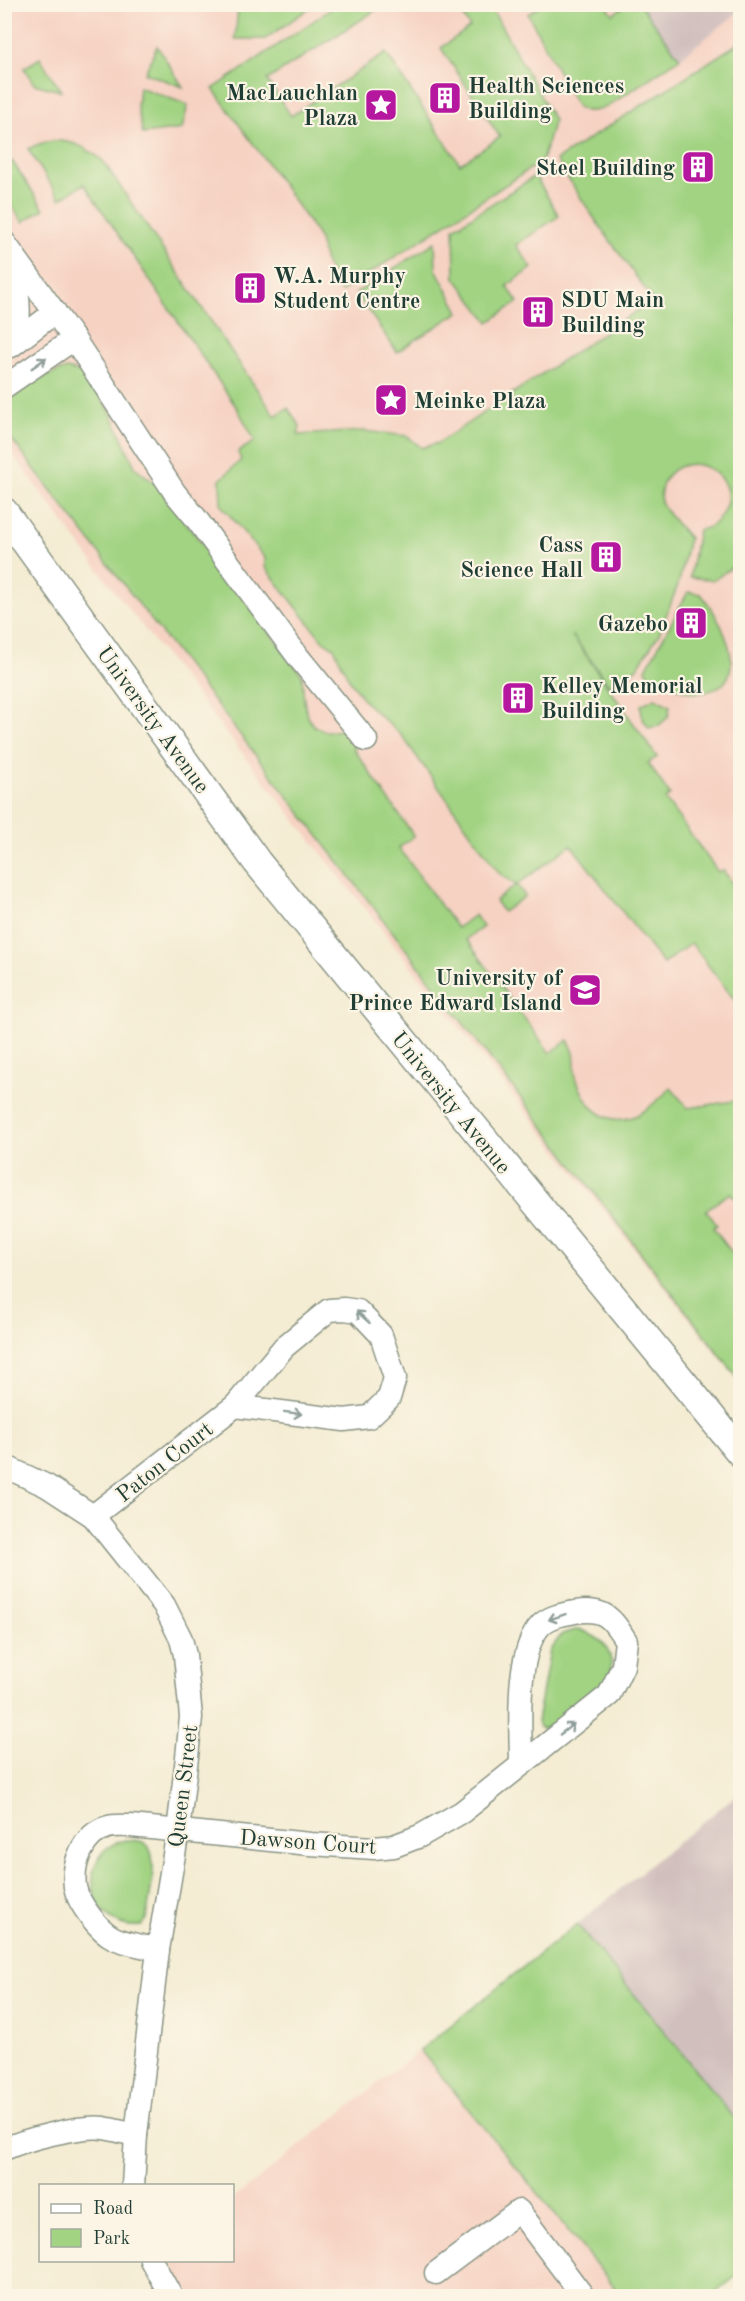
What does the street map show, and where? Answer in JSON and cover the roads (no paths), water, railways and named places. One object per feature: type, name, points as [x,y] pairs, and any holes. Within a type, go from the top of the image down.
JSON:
[{"type":"main road","name":"University Avenue","points":[[4,512],[257,862],[741,1452]]},
{"type":"street","points":[[7,245],[74,339],[175,493],[299,658],[366,740]]},
{"type":"street","points":[[7,245],[20,303],[19,326],[10,346]]},
{"type":"street","points":[[10,346],[55,312]]},
{"type":"street","points":[[4,387],[74,339]]},
{"type":"street","name":"Paton Court","points":[[93,1516],[235,1406],[284,1347],[329,1310],[358,1311],[381,1335],[395,1378],[388,1398],[369,1417],[344,1419],[235,1406]]},
{"type":"street","name":"Queen Street","points":[[4,1466],[47,1486],[93,1516],[164,1605],[181,1639],[189,1679],[191,1718],[178,1831],[159,1950],[136,2135],[133,2184]]},
{"type":"street","name":"Dawson Court","points":[[159,1950],[113,1938],[93,1920],[75,1888],[75,1867],[85,1843],[96,1834],[108,1827],[131,1826],[374,1848],[394,1846],[420,1836],[462,1812],[609,1695],[623,1666],[626,1641],[605,1614],[592,1610],[554,1617],[543,1624],[529,1645],[520,1695],[521,1765]]},
{"type":"street","points":[[4,2149],[53,2134],[102,2128],[136,2135]]},
{"type":"street","points":[[436,2273],[519,2211],[583,2296]]},
{"type":"street","points":[[151,2262],[171,2296]]},
{"type":"place","name":"Health Sciences Building","points":[[445,98]]},
{"type":"place","name":"MacLauchlan Plaza","points":[[381,105]]},
{"type":"place","name":"Steel Building","points":[[698,167]]},
{"type":"place","name":"W.A. Murphy Student Centre","points":[[250,288]]},
{"type":"place","name":"SDU Main Building","points":[[538,312]]},
{"type":"place","name":"Meinke Plaza","points":[[391,400]]},
{"type":"place","name":"Cass Science Hall","points":[[606,557]]},
{"type":"place","name":"Gazebo","points":[[691,623]]},
{"type":"place","name":"Kelley Memorial Building","points":[[518,698]]},
{"type":"place","name":"University of Prince Edward Island","points":[[585,990]]}]
